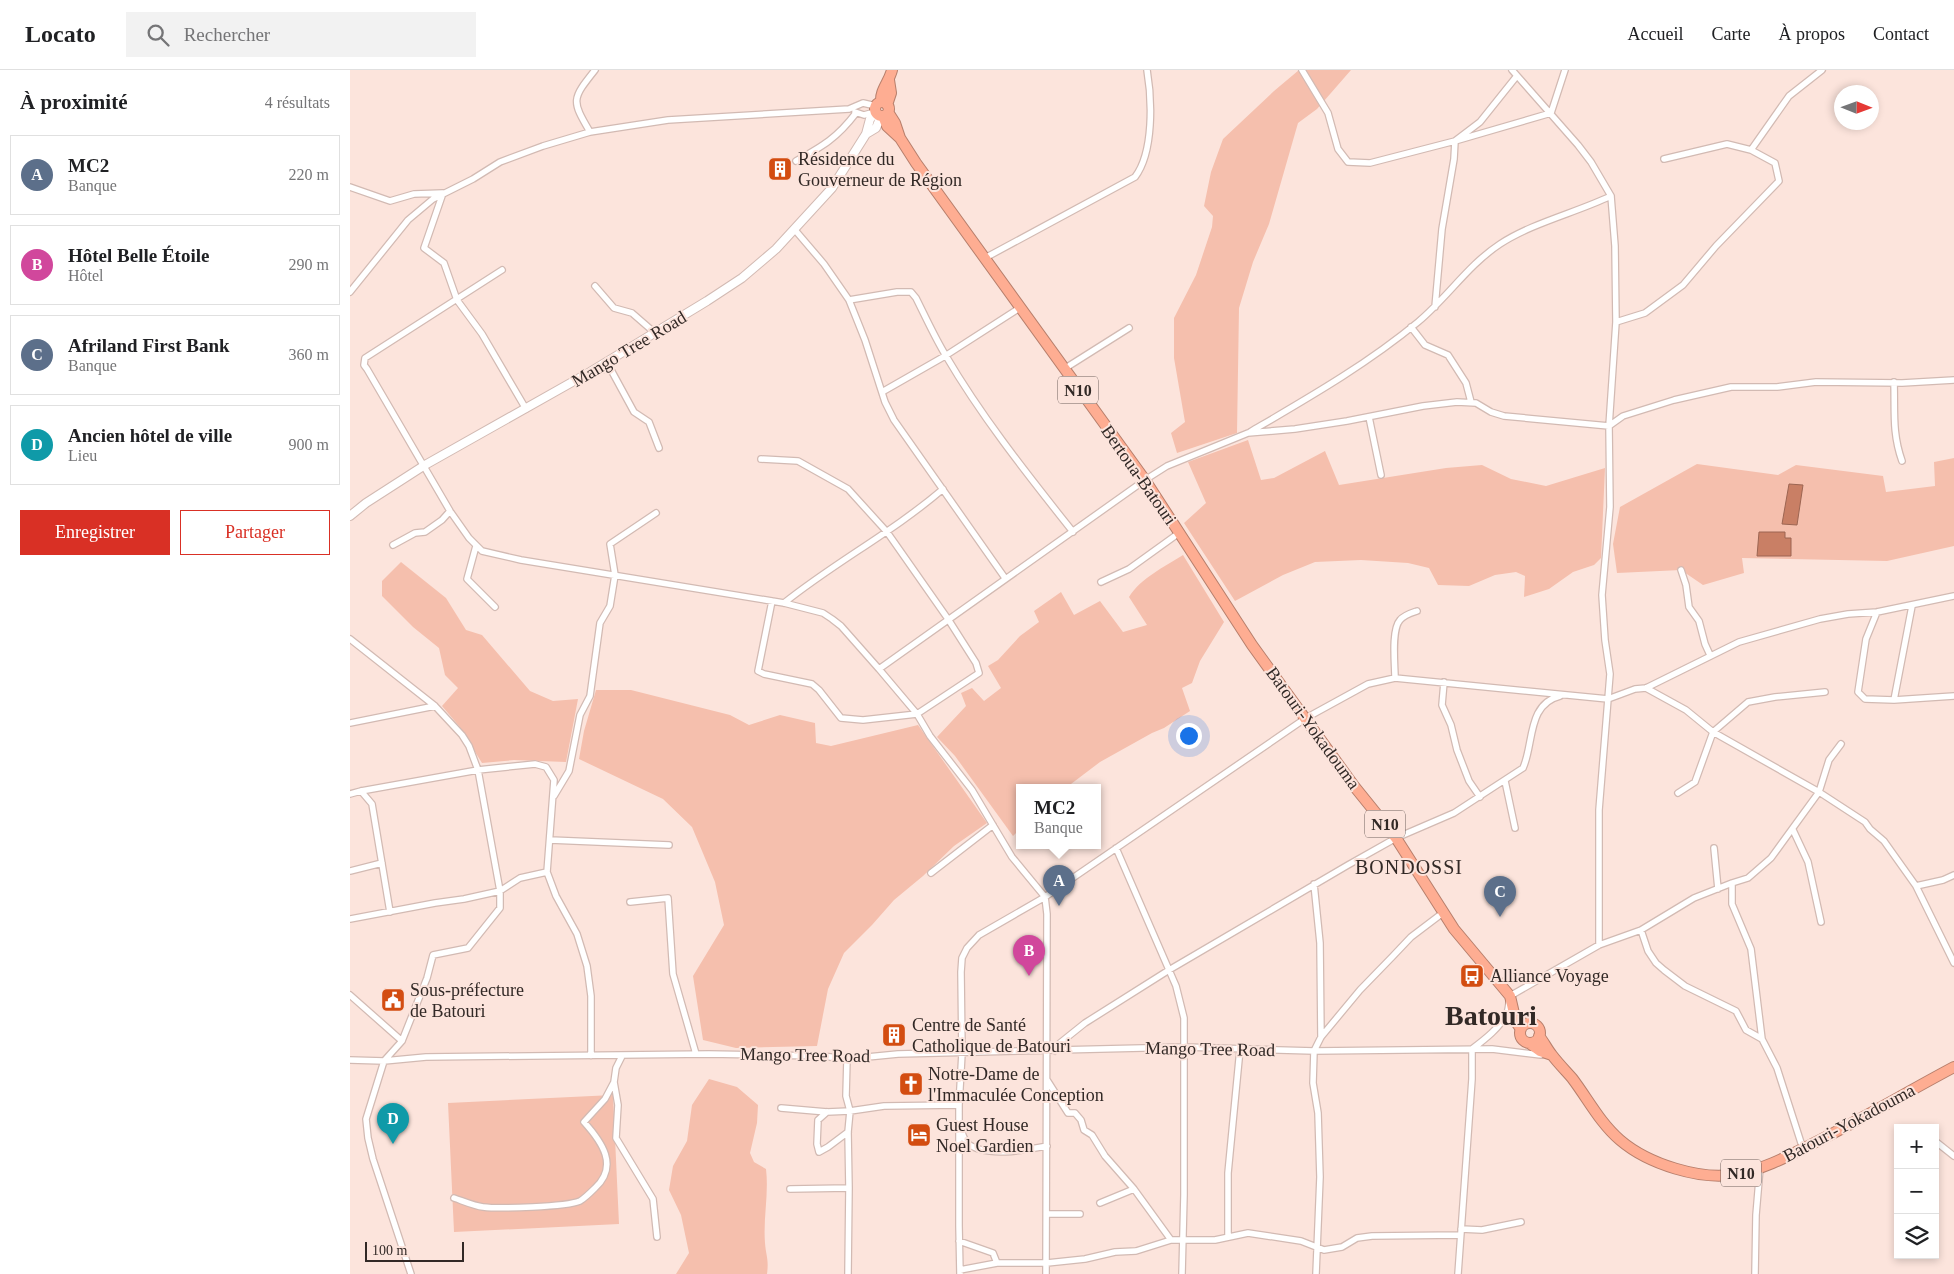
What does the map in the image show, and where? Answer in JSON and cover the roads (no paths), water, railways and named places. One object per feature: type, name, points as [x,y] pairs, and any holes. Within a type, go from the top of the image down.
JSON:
[{"type":"highway","points":[[881,110],[882,93],[891,75]]},
{"type":"highway","name":"Bertoua-Batouri","points":[[881,110],[886,126],[900,138],[916,163],[1145,480],[1252,645]]},
{"type":"highway","name":"Batouri-Yokadouma","points":[[1252,645],[1354,786],[1396,838],[1460,936],[1511,1001],[1516,1022],[1525,1026]]},
{"type":"highway","points":[[1525,1026],[1538,1027],[1539,1036],[1535,1042],[1529,1043],[1522,1039],[1525,1026]]},
{"type":"highway","name":"Batouri-Yokadouma","points":[[1539,1036],[1609,1130],[1622,1142],[1661,1164],[1704,1175],[1736,1174],[1760,1168],[1803,1148],[1954,1067]]},
{"type":"highway","name":"Batouri-Yokadouma","points":[[1529,1043],[1555,1059]]},
{"type":"main road","name":"Mango Tree Road","points":[[350,516],[366,503],[425,465],[590,372],[708,301],[742,278],[795,230],[832,188],[866,134],[870,119],[881,110]]},
{"type":"street","points":[[590,132],[575,104],[579,91],[595,70]]},
{"type":"street","points":[[985,258],[1136,177],[1148,145],[1149,83],[1147,70]]},
{"type":"street","points":[[1302,70],[1328,113],[1338,149],[1348,162],[1370,163],[1455,141],[1550,112]]},
{"type":"street","points":[[1512,70],[1591,162],[1610,196],[1615,246],[1616,322],[1609,426],[1610,507],[1602,595],[1605,640],[1610,674],[1599,810],[1599,945]]},
{"type":"street","points":[[1550,112],[1565,70]]},
{"type":"street","points":[[1751,150],[1789,96],[1822,70]]},
{"type":"street","points":[[1435,307],[1440,246],[1454,160],[1455,141],[1480,122],[1516,76]]},
{"type":"street","points":[[350,292],[408,220],[433,199],[483,174],[500,162],[590,132],[668,120],[849,109],[863,103],[881,110]]},
{"type":"street","points":[[849,109],[864,115],[881,110]]},
{"type":"street","points":[[796,161],[825,145],[844,129],[856,113]]},
{"type":"street","points":[[1616,322],[1645,314],[1682,285],[1716,246],[1779,181],[1775,162],[1751,150],[1727,144],[1664,159]]},
{"type":"street","points":[[350,187],[390,201],[414,194],[443,194]]},
{"type":"street","points":[[443,194],[424,248],[444,262],[457,300],[485,339],[526,409]]},
{"type":"street","points":[[879,669],[1005,578],[1167,466],[1248,433],[1307,400],[1411,328],[1435,307],[1475,263],[1502,242],[1610,196]]},
{"type":"street","points":[[795,230],[824,264],[849,300],[894,420],[1005,578]]},
{"type":"street","points":[[502,270],[386,344],[365,358],[364,361],[450,511],[476,546],[490,554],[784,603],[822,613],[832,619],[841,626],[917,714],[930,736],[972,790],[1012,857],[1045,897],[1047,914],[1046,1274]]},
{"type":"street","points":[[595,286],[614,308],[632,313],[655,333]]},
{"type":"street","points":[[849,300],[897,292],[911,292],[916,298],[945,356],[1000,438],[1073,532]]},
{"type":"street","points":[[882,392],[945,356],[1021,307]]},
{"type":"street","points":[[1064,369],[1129,328]]},
{"type":"street","points":[[1411,328],[1425,345],[1448,355],[1466,383],[1471,402]]},
{"type":"street","points":[[590,372],[610,368],[634,412],[649,422],[659,448]]},
{"type":"street","points":[[1248,433],[1294,429],[1434,404],[1471,402],[1476,402],[1491,412],[1504,416],[1609,426],[1623,416],[1674,400],[1731,387],[1777,387],[1816,382],[1916,383],[1954,380]]},
{"type":"street","points":[[1894,382],[1893,422],[1896,445],[1902,461]]},
{"type":"street","points":[[1369,417],[1381,475]]},
{"type":"street","points":[[761,459],[798,461],[848,489],[887,532],[948,619],[976,663],[979,671],[965,683],[917,714],[884,719],[846,720],[837,714],[819,690],[812,684],[760,673],[758,669],[772,601]]},
{"type":"street","points":[[784,603],[825,572],[922,508],[943,489]]},
{"type":"street","points":[[392,546],[415,533],[425,532],[442,520],[450,511]]},
{"type":"street","points":[[554,797],[569,771],[580,715],[590,696],[600,623],[610,606],[615,575],[610,544],[656,513]]},
{"type":"street","points":[[1101,582],[1129,569],[1179,532]]},
{"type":"street","points":[[476,546],[467,579],[495,607]]},
{"type":"street","points":[[1681,570],[1686,585],[1689,607],[1699,621],[1710,655]]},
{"type":"street","points":[[1521,1222],[1482,1230],[1357,1238],[1342,1248],[1324,1250],[1301,1241],[1248,1233],[1216,1240],[1171,1240],[1136,1251],[1114,1252],[1085,1259],[997,1263],[960,1272],[959,1104],[962,1053],[962,958],[967,948],[979,935],[1045,897],[1306,718],[1368,684],[1396,678],[1608,699],[1635,689],[1646,688],[1739,642],[1848,614],[1877,612],[1954,596]]},
{"type":"street","points":[[1894,700],[1912,606]]},
{"type":"street","points":[[1396,678],[1395,645],[1397,625],[1402,618],[1417,611]]},
{"type":"street","points":[[1877,612],[1866,639],[1858,692],[1865,699],[1894,700],[1954,696]]},
{"type":"street","points":[[350,639],[435,706],[462,735],[469,746],[478,770],[500,891],[500,908],[468,948],[433,955],[427,978],[402,1041],[384,1061],[366,1119],[368,1138],[377,1174],[411,1274]]},
{"type":"street","points":[[1444,682],[1442,706],[1451,725],[1457,750],[1469,781],[1480,797]]},
{"type":"street","points":[[1646,688],[1686,710],[1713,732],[1819,792],[1865,822],[1884,842],[1916,886],[1954,963]]},
{"type":"street","points":[[1537,692],[1542,706]]},
{"type":"street","points":[[1678,793],[1695,782],[1713,732],[1748,702],[1825,692]]},
{"type":"street","points":[[1055,1051],[1060,1043],[1085,1023],[1169,970],[1314,884],[1396,838],[1454,813],[1505,781],[1523,768],[1528,756],[1535,719],[1542,706],[1554,697],[1564,694]]},
{"type":"street","points":[[350,723],[435,706]]},
{"type":"street","points":[[1458,1274],[1472,1079],[1472,1049],[1485,1040],[1504,1018],[1511,1001],[1599,945],[1641,930],[1694,898],[1748,878],[1767,862],[1793,830],[1819,792],[1829,760],[1842,744]]},
{"type":"street","points":[[350,794],[478,770],[536,764],[546,767],[554,780],[547,872],[556,896],[577,934],[587,966],[591,996],[591,1056]]},
{"type":"street","points":[[1505,781],[1514,828]]},
{"type":"street","points":[[361,791],[372,804],[390,912]]},
{"type":"street","points":[[931,873],[993,825]]},
{"type":"street","points":[[1793,830],[1808,862],[1821,922]]},
{"type":"street","points":[[550,840],[670,845]]},
{"type":"street","points":[[1116,848],[1169,970],[1182,1008],[1185,1047],[1184,1239],[1182,1274]]},
{"type":"street","points":[[1714,848],[1718,888]]},
{"type":"street","points":[[350,871],[382,862]]},
{"type":"street","points":[[350,919],[500,891],[520,878],[547,872]]},
{"type":"street","points":[[1916,886],[1943,880],[1954,875]]},
{"type":"street","points":[[1732,883],[1732,904],[1750,949],[1762,1039],[1777,1068],[1803,1148]]},
{"type":"street","points":[[1314,884],[1320,943],[1321,1037]]},
{"type":"street","points":[[630,902],[668,898],[674,974],[696,1054]]},
{"type":"street","points":[[1316,1274],[1320,1177],[1318,1113],[1313,1083],[1314,1050],[1321,1037],[1360,990],[1411,937],[1444,912]]},
{"type":"street","points":[[1641,930],[1648,951],[1656,963],[1685,986],[1736,1011],[1746,1030],[1762,1039]]},
{"type":"street","points":[[350,994],[402,1041]]},
{"type":"street","name":"Mango Tree Road","points":[[350,1060],[384,1061],[426,1057],[696,1054],[822,1056],[847,1059],[898,1054],[1046,1052],[1185,1047],[1314,1050],[1472,1049],[1529,1052],[1555,1059]]},
{"type":"street","points":[[1228,1238],[1228,1173],[1240,1049]]},
{"type":"street","points":[[454,1198],[484,1207],[541,1207],[579,1202],[585,1197],[601,1182],[607,1170],[603,1146],[584,1122],[606,1100],[614,1082],[616,1068],[622,1056]]},
{"type":"street","points":[[847,1059],[846,1096],[850,1112],[848,1132],[848,1274]]},
{"type":"street","points":[[1047,1080],[1068,1113],[1075,1113],[1081,1120],[1084,1130],[1092,1135],[1105,1156],[1134,1189],[1171,1240]]},
{"type":"street","points":[[614,1082],[618,1105],[617,1141],[653,1199],[657,1237]]},
{"type":"street","points":[[781,1108],[850,1112],[884,1106],[959,1104]]},
{"type":"street","points":[[828,1112],[818,1120],[817,1144],[819,1152],[848,1132]]},
{"type":"street","points":[[959,1124],[966,1142],[980,1150],[1022,1150],[1047,1146]]},
{"type":"street","points":[[1939,1144],[1954,1156]]},
{"type":"street","points":[[1755,1274],[1756,1215],[1760,1168]]},
{"type":"street","points":[[790,1189],[849,1188]]},
{"type":"street","points":[[1100,1203],[1134,1189]]},
{"type":"street","points":[[1047,1214],[1080,1214]]},
{"type":"street","points":[[959,1242],[994,1253],[997,1263]]},
{"type":"place","name":"Résidence du Gouverneur de Région","points":[[780,169]]},
{"type":"place","name":"MC2","points":[[1059,906]]},
{"type":"place","name":"Afriland First Bank","points":[[1500,917]]},
{"type":"place","name":"Hôtel Belle Étoile","points":[[1029,976]]},
{"type":"place","name":"Alliance Voyage","points":[[1472,976]]},
{"type":"place","name":"Sous-préfecture de Batouri","points":[[393,1000]]},
{"type":"place","name":"Centre de Santé Catholique de Batouri","points":[[894,1035]]},
{"type":"place","name":"Notre-Dame de l'Immaculée Conception","points":[[911,1084]]},
{"type":"place","name":"Guest House Noel Gardien","points":[[919,1135]]},
{"type":"place","name":"Ancien hôtel de ville","points":[[393,1144]]},
{"type":"district","name":"BONDOSSI","points":[[1409,867]]},
{"type":"district","name":"Batouri","points":[[1491,1015]]}]
